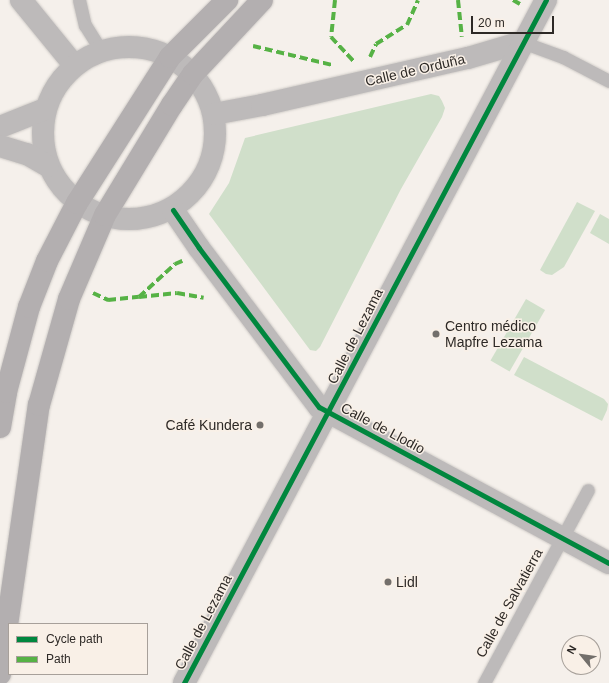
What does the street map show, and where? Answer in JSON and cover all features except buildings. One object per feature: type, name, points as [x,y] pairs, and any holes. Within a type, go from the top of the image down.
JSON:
[{"type":"main road","points":[[0,427],[6,392],[29,307],[47,261],[77,202],[170,57],[226,0]]},
{"type":"main road","points":[[0,674],[39,405],[69,299],[105,215],[193,74],[262,0]]},
{"type":"street","points":[[21,0],[74,65]]},
{"type":"street","name":"Calle de Lezama","points":[[184,683],[329,413],[522,42],[546,0]]},
{"type":"street","name":"Calle de Orduña","points":[[214,114],[262,106],[461,60],[522,42]]},
{"type":"street","points":[[128,48],[153,51],[170,57],[193,74],[210,102],[214,114],[216,144],[211,164],[190,196],[173,210],[146,218],[121,220],[105,215],[77,202],[56,182],[48,166],[42,138],[45,109],[61,77],[74,65],[101,51],[128,48]]},
{"type":"street","points":[[0,128],[45,109]]},
{"type":"street","points":[[0,146],[27,154],[48,166]]},
{"type":"street","name":"Calle de Llodio","points":[[173,210],[298,382],[319,407],[609,563]]},
{"type":"lane","points":[[79,0],[85,25],[101,51]]},
{"type":"lane","points":[[522,42],[563,57],[609,81]]},
{"type":"lane","name":"Calle de Salvatierra","points":[[484,683],[588,490]]},
{"type":"green space","points":[[431,94],[439,96],[442,101],[445,108],[442,117],[401,189],[320,347],[316,351],[310,350],[209,214],[229,183],[245,138]]},
{"type":"green space","points":[[577,202],[595,211],[564,267],[552,275],[546,274],[540,270]]},
{"type":"green space","points":[[600,214],[609,219],[609,244],[590,233]]},
{"type":"green space","points":[[526,299],[545,310],[510,371],[490,360]]},
{"type":"green space","points":[[524,357],[604,399],[608,404],[602,421],[514,375]]},
{"type":"marked path","points":[[335,0],[331,37],[353,61]]},
{"type":"marked path","points":[[370,57],[376,44],[407,25],[418,0]]},
{"type":"marked path","points":[[458,0],[462,37]]},
{"type":"marked path","points":[[513,0],[520,4]]},
{"type":"marked path","points":[[253,46],[332,65]]},
{"type":"marked path","points":[[93,293],[108,300],[139,297],[175,264],[182,261]]},
{"type":"marked path","points":[[139,297],[177,293],[204,298]]},
{"type":"cycle path","points":[[184,683],[546,0]]},
{"type":"cycle path","points":[[173,210],[199,248],[319,407],[609,563]]},
{"type":"place","name":"Centro médico Mapfre Lezama","points":[[436,334]]},
{"type":"place","name":"Café Kundera","points":[[260,425]]},
{"type":"place","name":"Lidl","points":[[388,582]]}]
